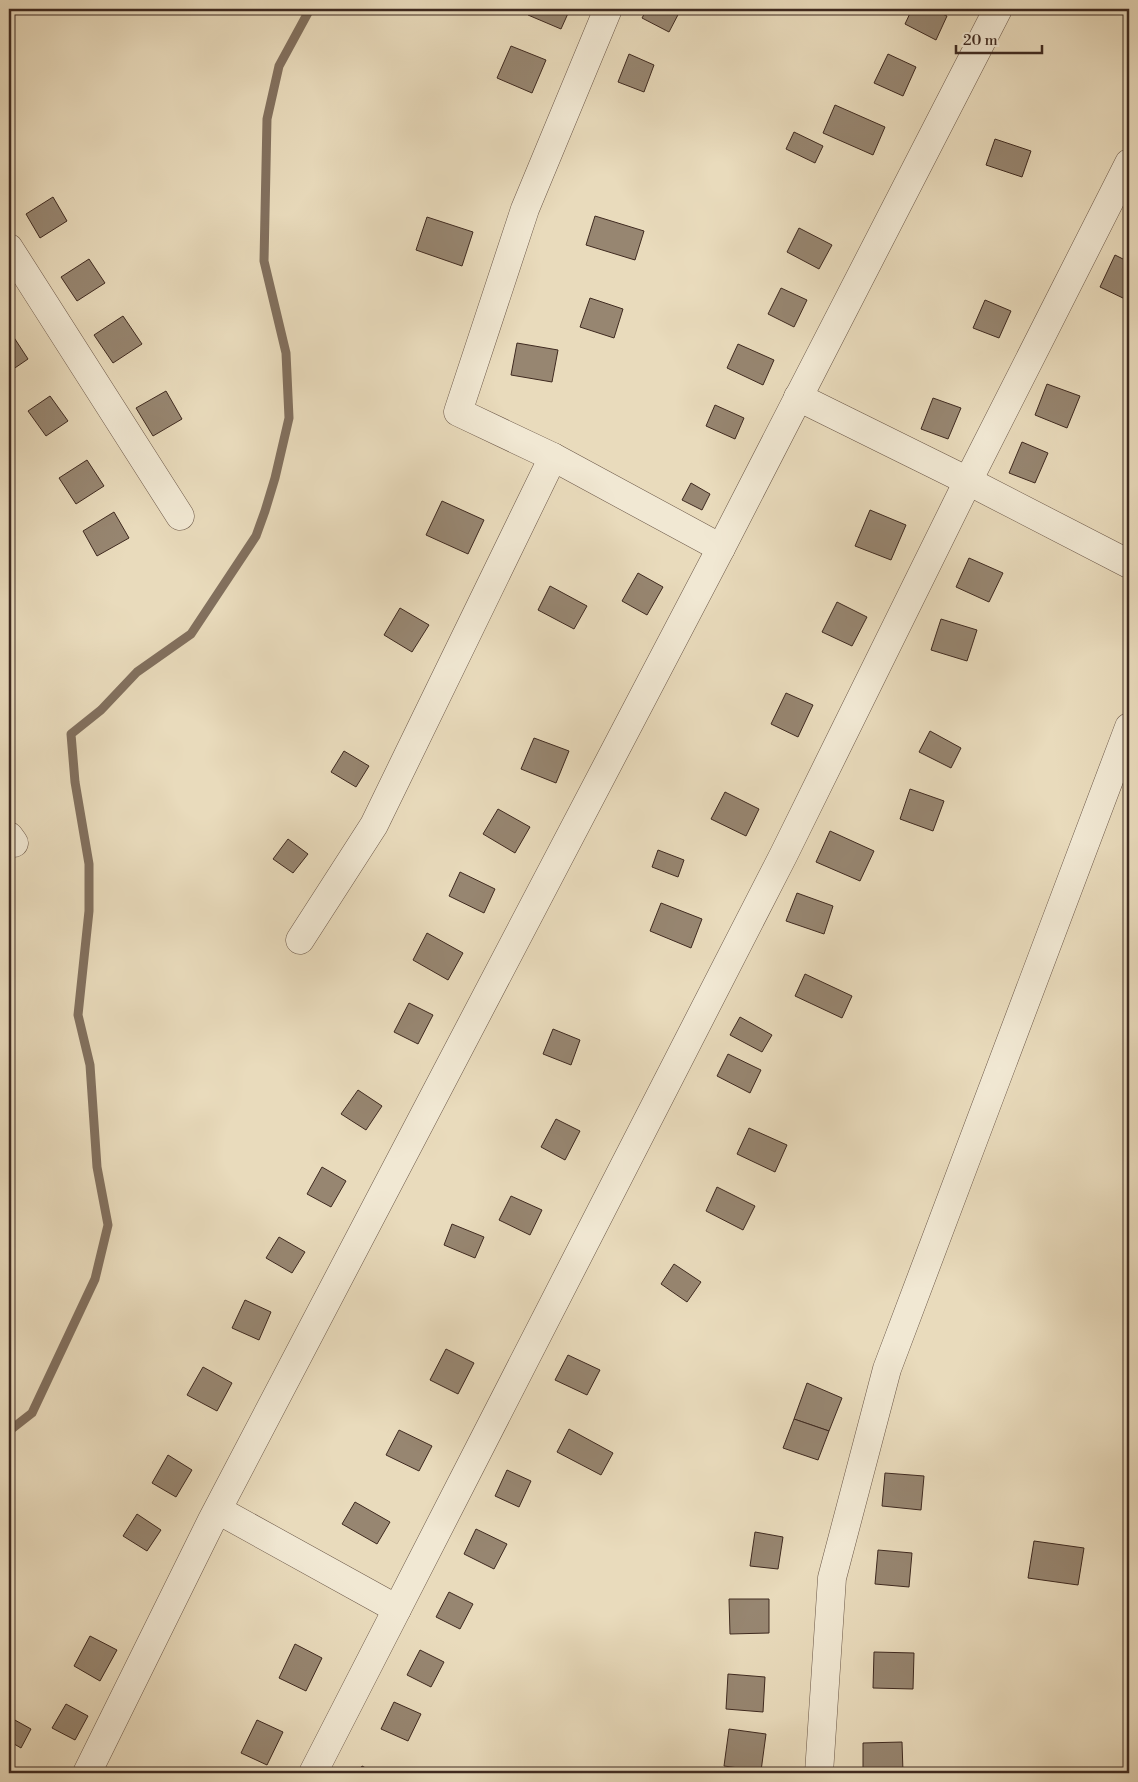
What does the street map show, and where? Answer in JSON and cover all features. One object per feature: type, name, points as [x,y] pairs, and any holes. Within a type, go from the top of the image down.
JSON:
[{"type":"street","points":[[608,9],[526,209],[458,412],[553,457],[721,548]]},
{"type":"street","points":[[87,1773],[218,1510],[721,548],[998,9]]},
{"type":"street","points":[[313,1773],[784,854],[968,481],[1129,163]]},
{"type":"street","points":[[9,248],[180,516]]},
{"type":"street","points":[[798,397],[968,481],[1129,564]]},
{"type":"street","points":[[300,940],[374,825],[553,457]]},
{"type":"street","points":[[819,1773],[832,1578],[886,1370],[1129,728]]},
{"type":"street","points":[[218,1510],[397,1609]]},
{"type":"building","points":[[531,9],[570,9],[561,29],[528,15]]},
{"type":"building","points":[[647,9],[681,9],[669,32],[642,18]]},
{"type":"building","points":[[912,9],[931,9],[947,16],[936,40],[905,24]]},
{"type":"building","points":[[511,46],[546,60],[532,93],[497,78]]},
{"type":"building","points":[[629,54],[654,65],[644,92],[618,82]]},
{"type":"building","points":[[888,54],[916,67],[903,96],[874,83]]},
{"type":"building","points":[[835,105],[885,127],[873,155],[823,133]]},
{"type":"building","points":[[9,132],[14,141],[9,144]]},
{"type":"building","points":[[794,132],[823,146],[815,163],[786,149]]},
{"type":"building","points":[[995,139],[1031,151],[1022,177],[986,165]]},
{"type":"building","points":[[53,197],[67,221],[40,238],[26,214]]},
{"type":"building","points":[[595,216],[644,231],[635,260],[586,245]]},
{"type":"building","points":[[427,217],[473,232],[462,266],[416,250]]},
{"type":"building","points":[[799,228],[832,245],[819,269],[787,252]]},
{"type":"building","points":[[1115,255],[1129,262],[1129,290],[1125,299],[1100,287]]},
{"type":"building","points":[[89,259],[105,283],[77,301],[61,277]]},
{"type":"building","points":[[781,288],[807,300],[794,327],[768,314]]},
{"type":"building","points":[[590,298],[623,309],[614,338],[580,327]]},
{"type":"building","points":[[985,300],[1011,311],[999,338],[973,328]]},
{"type":"building","points":[[123,316],[142,344],[113,363],[94,335]]},
{"type":"building","points":[[13,336],[28,359],[9,372],[9,339]]},
{"type":"building","points":[[517,343],[558,350],[552,382],[511,375]]},
{"type":"building","points":[[738,344],[774,360],[763,385],[727,368]]},
{"type":"building","points":[[1047,384],[1080,396],[1067,428],[1035,415]]},
{"type":"building","points":[[166,391],[182,419],[153,436],[136,408]]},
{"type":"building","points":[[50,396],[68,421],[46,436],[28,411]]},
{"type":"building","points":[[933,398],[961,408],[948,439],[921,429]]},
{"type":"building","points":[[715,405],[744,418],[735,439],[706,426]]},
{"type":"building","points":[[1022,442],[1048,453],[1035,483],[1009,473]]},
{"type":"building","points":[[87,460],[104,486],[76,504],[59,478]]},
{"type":"building","points":[[691,483],[710,494],[702,510],[682,500]]},
{"type":"building","points":[[442,501],[484,520],[468,554],[426,535]]},
{"type":"building","points":[[870,510],[906,525],[891,560],[855,546]]},
{"type":"building","points":[[114,512],[129,538],[97,556],[83,531]]},
{"type":"building","points":[[969,558],[1003,573],[989,602],[956,587]]},
{"type":"building","points":[[638,573],[663,587],[647,615],[622,601]]},
{"type":"building","points":[[550,586],[587,606],[574,629],[538,610]]},
{"type":"building","points":[[837,602],[867,617],[852,646],[822,632]]},
{"type":"building","points":[[400,608],[429,625],[412,652],[384,635]]},
{"type":"building","points":[[941,619],[977,630],[967,661],[931,650]]},
{"type":"building","points":[[786,693],[813,705],[798,737],[771,724]]},
{"type":"building","points":[[930,731],[961,748],[951,768],[919,752]]},
{"type":"building","points":[[534,738],[569,751],[556,783],[521,769]]},
{"type":"building","points":[[344,751],[369,766],[356,787],[331,772]]},
{"type":"building","points":[[910,789],[944,801],[933,831],[900,819]]},
{"type":"building","points":[[725,792],[759,809],[746,836],[711,819]]},
{"type":"building","points":[[498,809],[530,827],[515,853],[483,834]]},
{"type":"building","points":[[830,831],[874,851],[860,881],[816,862]]},
{"type":"building","points":[[288,839],[308,854],[293,873],[273,859]]},
{"type":"building","points":[[658,850],[684,860],[678,877],[652,867]]},
{"type":"building","points":[[460,872],[495,889],[484,913],[449,896]]},
{"type":"building","points":[[797,893],[833,906],[824,934],[786,921]]},
{"type":"building","points":[[661,903],[702,919],[691,948],[650,931]]},
{"type":"building","points":[[427,933],[463,953],[448,980],[413,960]]},
{"type":"building","points":[[805,974],[852,996],[842,1018],[795,996]]},
{"type":"building","points":[[409,1003],[433,1015],[418,1044],[394,1032]]},
{"type":"building","points":[[740,1017],[772,1035],[762,1052],[730,1035]]},
{"type":"building","points":[[553,1029],[580,1040],[571,1065],[543,1054]]},
{"type":"building","points":[[728,1054],[761,1070],[750,1093],[717,1076]]},
{"type":"building","points":[[358,1090],[382,1106],[366,1130],[341,1114]]},
{"type":"building","points":[[556,1119],[580,1131],[565,1160],[541,1147]]},
{"type":"building","points":[[749,1128],[787,1145],[775,1172],[737,1154]]},
{"type":"building","points":[[322,1167],[346,1181],[331,1207],[307,1194]]},
{"type":"building","points":[[717,1187],[755,1206],[743,1230],[706,1211]]},
{"type":"building","points":[[511,1196],[542,1210],[530,1235],[499,1220]]},
{"type":"building","points":[[452,1224],[484,1237],[475,1258],[444,1245]]},
{"type":"building","points":[[279,1237],[305,1252],[292,1273],[266,1258]]},
{"type":"building","points":[[674,1264],[701,1282],[687,1302],[661,1284]]},
{"type":"building","points":[[245,1300],[271,1312],[259,1340],[232,1328]]},
{"type":"building","points":[[446,1349],[474,1363],[458,1394],[430,1380]]},
{"type":"building","points":[[568,1355],[600,1370],[587,1395],[555,1380]]},
{"type":"building","points":[[203,1367],[232,1383],[217,1411],[187,1395]]},
{"type":"building","points":[[807,1383],[842,1398],[829,1431],[794,1419]]},
{"type":"building","points":[[794,1419],[829,1431],[818,1460],[783,1448]]},
{"type":"building","points":[[569,1429],[613,1453],[601,1475],[557,1452]]},
{"type":"building","points":[[399,1430],[432,1446],[419,1471],[386,1455]]},
{"type":"building","points":[[168,1455],[192,1470],[176,1497],[152,1483]]},
{"type":"building","points":[[507,1470],[531,1481],[519,1507],[495,1496]]},
{"type":"building","points":[[885,1473],[924,1476],[921,1510],[882,1506]]},
{"type":"building","points":[[355,1502],[390,1522],[377,1544],[342,1524]]},
{"type":"building","points":[[137,1514],[161,1530],[147,1551],[123,1536]]},
{"type":"building","points":[[476,1529],[507,1544],[494,1569],[464,1554]]},
{"type":"building","points":[[755,1532],[783,1537],[778,1569],[750,1566]]},
{"type":"building","points":[[1034,1541],[1084,1548],[1078,1585],[1028,1578]]},
{"type":"building","points":[[878,1550],[912,1553],[909,1587],[875,1584]]},
{"type":"building","points":[[449,1592],[473,1604],[460,1629],[436,1617]]},
{"type":"building","points":[[729,1599],[769,1599],[769,1633],[730,1634]]},
{"type":"building","points":[[90,1636],[117,1650],[100,1681],[74,1666]]},
{"type":"building","points":[[295,1644],[322,1658],[306,1691],[279,1678]]},
{"type":"building","points":[[420,1650],[444,1662],[431,1687],[407,1675]]},
{"type":"building","points":[[874,1652],[914,1653],[913,1689],[873,1688]]},
{"type":"building","points":[[728,1674],[765,1677],[763,1712],[726,1709]]},
{"type":"building","points":[[394,1702],[421,1714],[408,1741],[381,1729]]},
{"type":"building","points":[[66,1704],[88,1716],[75,1740],[52,1728]]},
{"type":"building","points":[[13,1719],[31,1729],[21,1748],[9,1741],[9,1727]]},
{"type":"building","points":[[257,1720],[283,1732],[267,1765],[241,1753]]},
{"type":"building","points":[[729,1729],[766,1734],[761,1771],[724,1766]]},
{"type":"building","points":[[902,1742],[903,1772],[863,1772],[863,1743]]},
{"type":"building","points":[[362,1766],[375,1773],[358,1773]]},
{"type":"waterway","points":[[9,1431],[32,1413],[95,1279],[108,1225],[97,1167],[90,1065],[78,1015],[89,911],[89,864],[75,782],[71,734],[101,710],[137,672],[191,634],[256,536],[265,511],[289,418],[286,353],[264,261],[267,119],[279,66],[310,9]]}]
